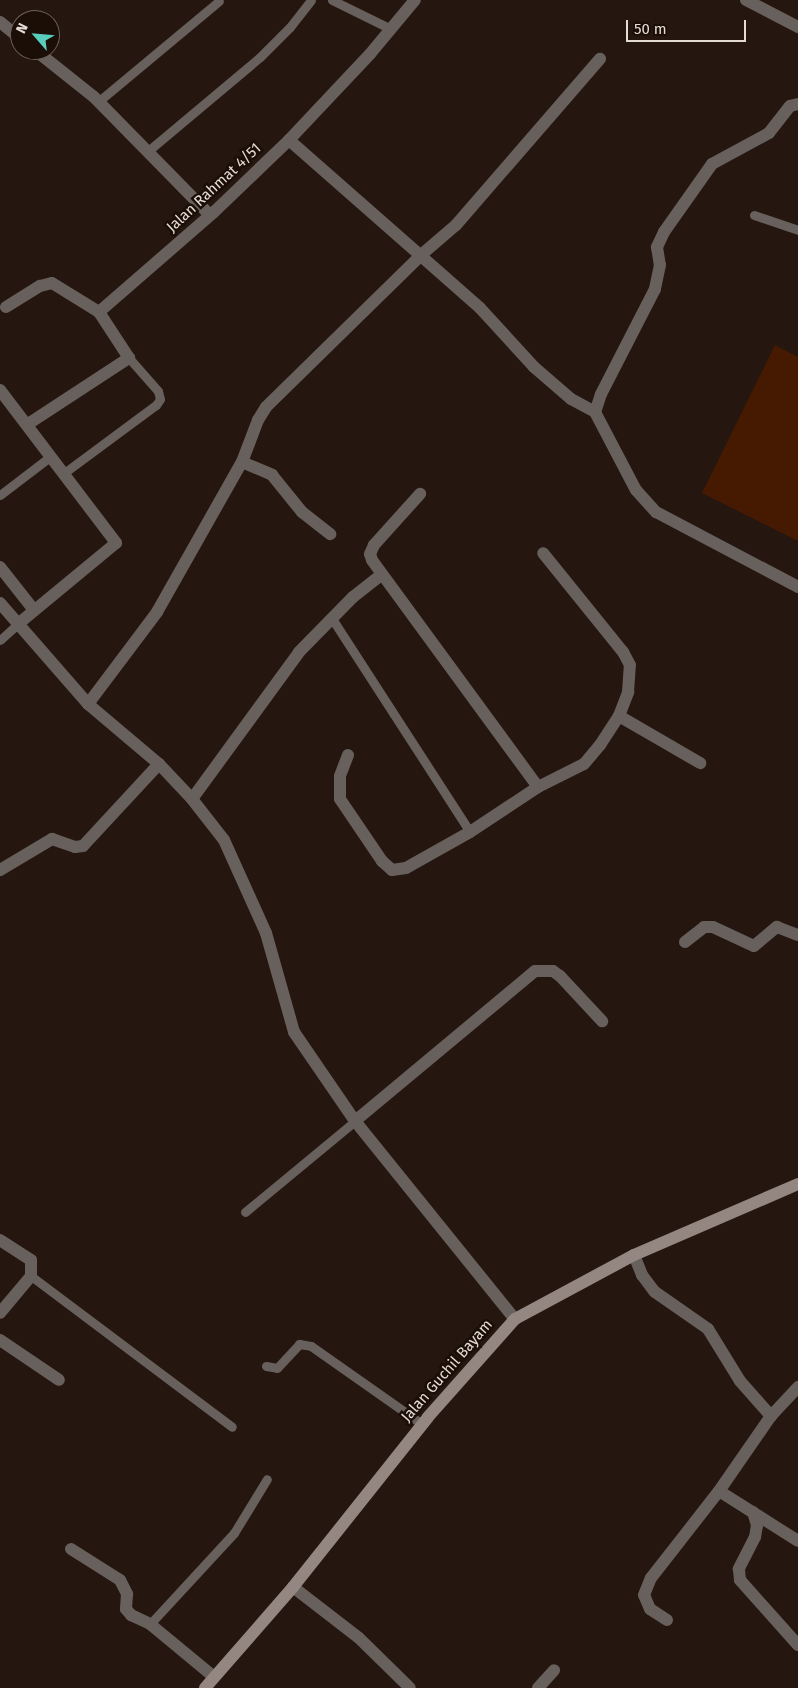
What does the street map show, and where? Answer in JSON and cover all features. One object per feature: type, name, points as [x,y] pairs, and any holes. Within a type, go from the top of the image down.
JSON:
[{"type":"main road","name":"Jalan Guchil Bayam","points":[[205,1688],[293,1587],[422,1424],[515,1319],[634,1255],[798,1184]]},
{"type":"street","name":"Jalan Rahmat 4/51","points":[[99,312],[210,215],[290,140],[415,0]]},
{"type":"street","points":[[746,0],[798,27]]},
{"type":"street","points":[[0,22],[10,30]]},
{"type":"street","points":[[88,704],[158,612],[242,462],[258,420],[266,407],[421,255],[456,226],[600,59]]},
{"type":"street","points":[[47,60],[98,101],[210,215]]},
{"type":"street","points":[[595,412],[601,394],[655,289],[660,265],[657,247],[664,232],[712,164],[769,133],[790,106],[798,104]]},
{"type":"street","points":[[290,140],[480,308],[534,367],[571,399],[595,412],[636,490],[656,512],[798,587]]},
{"type":"street","points":[[2,306],[40,286],[52,283],[99,312],[129,358],[28,424]]},
{"type":"street","points":[[0,390],[28,424],[116,543],[18,624]]},
{"type":"street","points":[[242,462],[272,476],[302,512],[330,534]]},
{"type":"street","points":[[420,494],[370,554],[381,575],[538,787]]},
{"type":"street","points":[[348,755],[340,776],[340,800],[382,861],[392,870],[406,868],[470,832],[538,787],[584,764],[619,716],[628,692],[630,665],[623,652],[543,553]]},
{"type":"street","points":[[0,567],[34,610]]},
{"type":"street","points":[[192,799],[299,652],[331,617],[381,575]]},
{"type":"street","points":[[0,603],[88,704],[159,764],[192,799],[224,840],[248,887],[266,933],[294,1032],[355,1121],[515,1319]]},
{"type":"street","points":[[619,716],[700,763]]},
{"type":"street","points":[[0,870],[52,839],[75,847],[83,846],[159,764]]},
{"type":"street","points":[[685,942],[704,927],[713,927],[754,946],[777,927],[798,935]]},
{"type":"street","points":[[355,1121],[535,971],[552,971],[560,976],[602,1020]]},
{"type":"street","points":[[0,1240],[31,1260],[31,1276],[0,1313]]},
{"type":"street","points":[[634,1255],[642,1275],[655,1292],[708,1329],[740,1381],[771,1416]]},
{"type":"street","points":[[0,1340],[59,1380]]},
{"type":"street","points":[[667,1620],[650,1608],[644,1596],[652,1578],[719,1491],[771,1416],[798,1387]]},
{"type":"street","points":[[719,1491],[798,1541]]},
{"type":"street","points":[[753,1512],[757,1525],[755,1537],[738,1569],[740,1580],[798,1645]]},
{"type":"street","points":[[70,1549],[120,1580],[127,1594],[126,1609],[150,1624],[214,1677]]},
{"type":"street","points":[[293,1587],[359,1638],[410,1688]]},
{"type":"street","points":[[538,1688],[554,1670]]},
{"type":"lane","points":[[148,151],[260,57],[290,27],[311,0]]},
{"type":"lane","points":[[332,0],[391,29]]},
{"type":"lane","points":[[98,101],[219,1]]},
{"type":"lane","points":[[754,215],[798,230]]},
{"type":"lane","points":[[64,473],[156,405],[160,399],[158,391],[129,358]]},
{"type":"lane","points":[[0,495],[52,456]]},
{"type":"lane","points":[[331,617],[470,832]]},
{"type":"lane","points":[[0,640],[18,624]]},
{"type":"lane","points":[[244,1212],[355,1121]]},
{"type":"lane","points":[[31,1276],[232,1427]]},
{"type":"lane","points":[[266,1366],[277,1368],[300,1344],[311,1346],[422,1424]]},
{"type":"lane","points":[[150,1624],[234,1533],[268,1479]]},
{"type":"shaded area","points":[[775,345],[798,357],[798,541],[702,493]]}]
